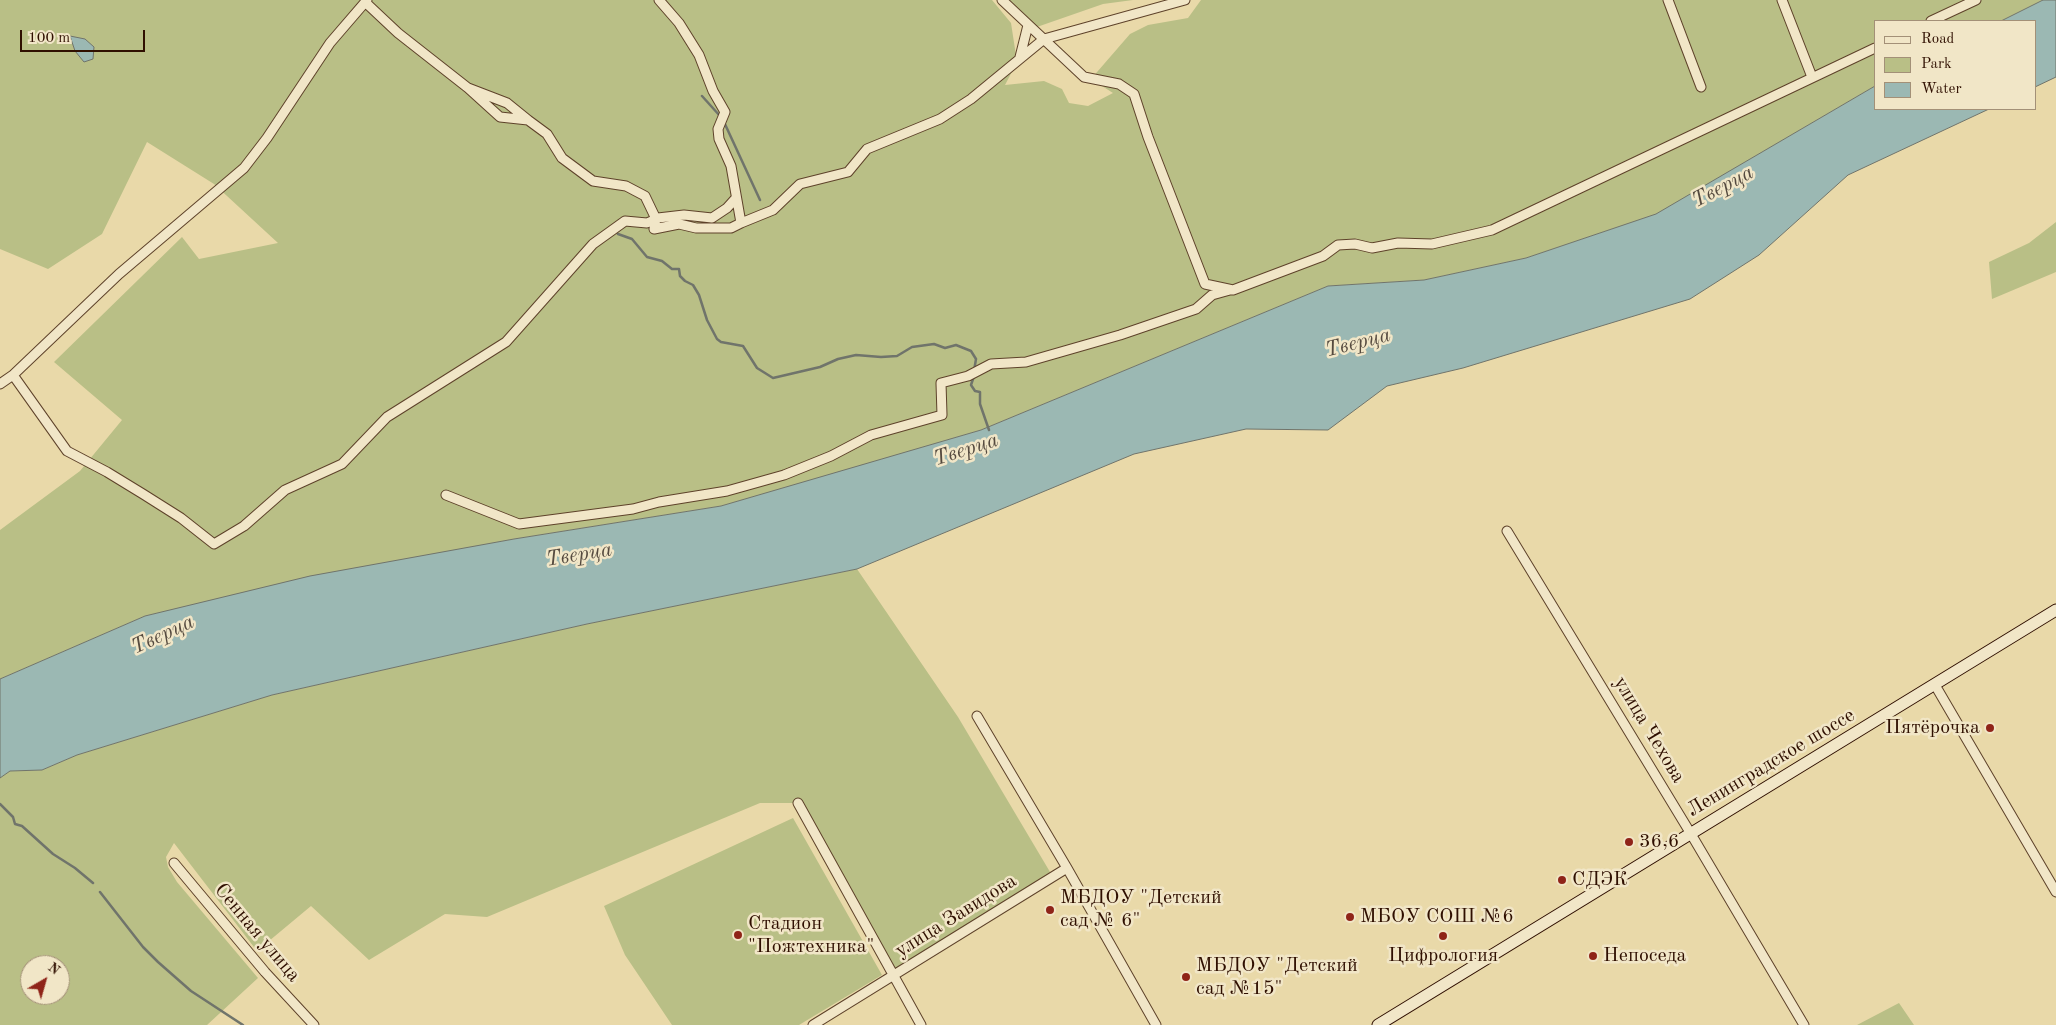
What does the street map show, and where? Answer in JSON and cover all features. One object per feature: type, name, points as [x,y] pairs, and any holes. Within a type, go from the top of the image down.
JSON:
[{"type":"main road","name":"Ленинградское шоссе","points":[[1378,1025],[2056,610]]},
{"type":"street","points":[[659,0],[679,23],[699,55],[713,91],[725,112],[718,129],[719,139],[731,166],[741,222]]},
{"type":"street","points":[[1002,0],[1084,77],[1119,84],[1134,94],[1148,137],[1205,284],[1233,290]]},
{"type":"street","points":[[468,88],[507,103],[548,134],[562,158],[593,181],[626,186],[645,196],[656,219],[654,230],[679,224],[696,228],[730,228],[773,210],[800,184],[848,172],[867,149],[940,119],[971,99],[1044,39],[1185,0]]},
{"type":"street","points":[[1668,0],[1701,87]]},
{"type":"street","points":[[1782,0],[1812,77]]},
{"type":"street","points":[[1933,20],[1976,0]]},
{"type":"street","points":[[0,384],[13,375],[119,274],[244,168],[267,138],[330,43],[366,1],[398,33],[468,88],[500,117],[528,120]]},
{"type":"street","points":[[1020,57],[1028,25]]},
{"type":"street","points":[[446,495],[519,524],[633,509],[660,502],[727,491],[784,475],[831,456],[871,435],[942,415],[941,383],[968,376],[991,364],[1026,362],[1120,335],[1196,309],[1212,295],[1233,290],[1323,256],[1338,245],[1356,244],[1372,248],[1398,243],[1432,244],[1492,230],[1874,48]]},
{"type":"street","points":[[13,375],[66,452],[107,472],[143,494],[181,518],[214,544],[244,526],[285,490],[342,464],[387,417],[506,342],[593,244],[625,221],[646,223],[656,219],[684,215],[712,218],[728,208],[736,198]]},
{"type":"street","name":"улица Чехова","points":[[1507,531],[1691,834],[1804,1025]]},
{"type":"street","points":[[1934,685],[2056,892]]},
{"type":"street","points":[[977,716],[1067,868],[1156,1025]]},
{"type":"street","points":[[798,803],[892,976],[921,1025]]},
{"type":"street","name":"Сенная улица","points":[[174,863],[265,972],[314,1025]]},
{"type":"street","name":"улица Завидова","points":[[812,1025],[1067,868]]},
{"type":"green space","points":[[0,0],[992,0],[1011,23],[1017,62],[1005,85],[1044,81],[1062,89],[1069,103],[1088,106],[1113,93],[1091,79],[1130,34],[1148,25],[1188,18],[1201,0],[2043,0],[2003,20],[1874,20],[1874,87],[1657,214],[1526,258],[1424,280],[1328,286],[981,430],[834,474],[721,506],[514,539],[145,616],[0,679],[0,530],[80,471],[122,420],[54,362],[182,237],[199,259],[278,243],[214,184],[147,142],[102,234],[48,269],[0,249]]},
{"type":"green space","points":[[1008,0],[1133,0],[1103,4],[1034,28]]},
{"type":"green space","points":[[2056,222],[2056,272],[1992,299],[1989,262],[2029,243]]},
{"type":"green space","points":[[857,569],[958,717],[1053,877],[892,976],[798,803],[760,803],[487,917],[445,914],[369,960],[311,906],[257,951],[174,843],[166,857],[168,867],[177,882],[258,978],[207,1025],[0,1025],[0,778],[10,771],[42,770],[77,755],[272,695],[587,624]]},
{"type":"green space","name":"Стадион \"Пожтехника\"","points":[[793,818],[882,975],[799,1025],[672,1025],[625,955],[604,906]]},
{"type":"green space","points":[[1899,1003],[1914,1025],[1857,1025]]},
{"type":"water","points":[[2043,0],[2056,0],[2056,77],[2036,87],[2036,20],[2003,20]]},
{"type":"water","points":[[70,36],[85,39],[94,47],[93,59],[84,62],[75,51]]},
{"type":"water","name":"Тверца","points":[[1874,87],[1874,110],[1987,110],[1848,175],[1759,255],[1690,299],[1463,368],[1387,386],[1328,430],[1246,429],[1134,454],[857,569],[587,624],[272,695],[77,755],[42,770],[10,771],[0,778],[0,679],[145,616],[310,576],[514,539],[721,506],[981,430],[1328,286],[1424,280],[1526,258],[1656,214]]},
{"type":"waterway","points":[[702,96],[720,116]]},
{"type":"waterway","points":[[724,122],[760,200]]},
{"type":"waterway","points":[[618,234],[632,239],[647,257],[662,261],[672,269],[679,269],[680,276],[693,285],[699,295],[707,320],[717,339],[721,342],[743,346],[757,368],[773,378],[820,367],[838,359],[856,355],[897,356],[912,347],[934,344],[945,348],[956,345],[971,351],[976,359],[974,371]]},
{"type":"waterway","name":"Тверца","points":[[974,376],[971,385],[975,391],[980,392],[980,404],[989,430]]},
{"type":"waterway","points":[[0,804],[13,817],[15,824],[22,826],[53,854],[75,868],[93,883]]},
{"type":"waterway","points":[[100,892],[143,947],[158,962],[191,991],[243,1025]]},
{"type":"place","name":"Пятёрочка","points":[[1990,728]]},
{"type":"place","name":"36,6","points":[[1629,842]]},
{"type":"place","name":"СДЭК","points":[[1562,880]]},
{"type":"place","name":"МБДОУ \"Детский сад № 6\"","points":[[1050,910]]},
{"type":"place","name":"МБОУ СОШ №6","points":[[1350,917]]},
{"type":"place","name":"Стадион \"Пожтехника\"","points":[[738,935]]},
{"type":"place","name":"Цифрология","points":[[1443,936]]},
{"type":"place","name":"Непоседа","points":[[1593,956]]},
{"type":"place","name":"МБДОУ \"Детский сад №15\"","points":[[1186,977]]}]
